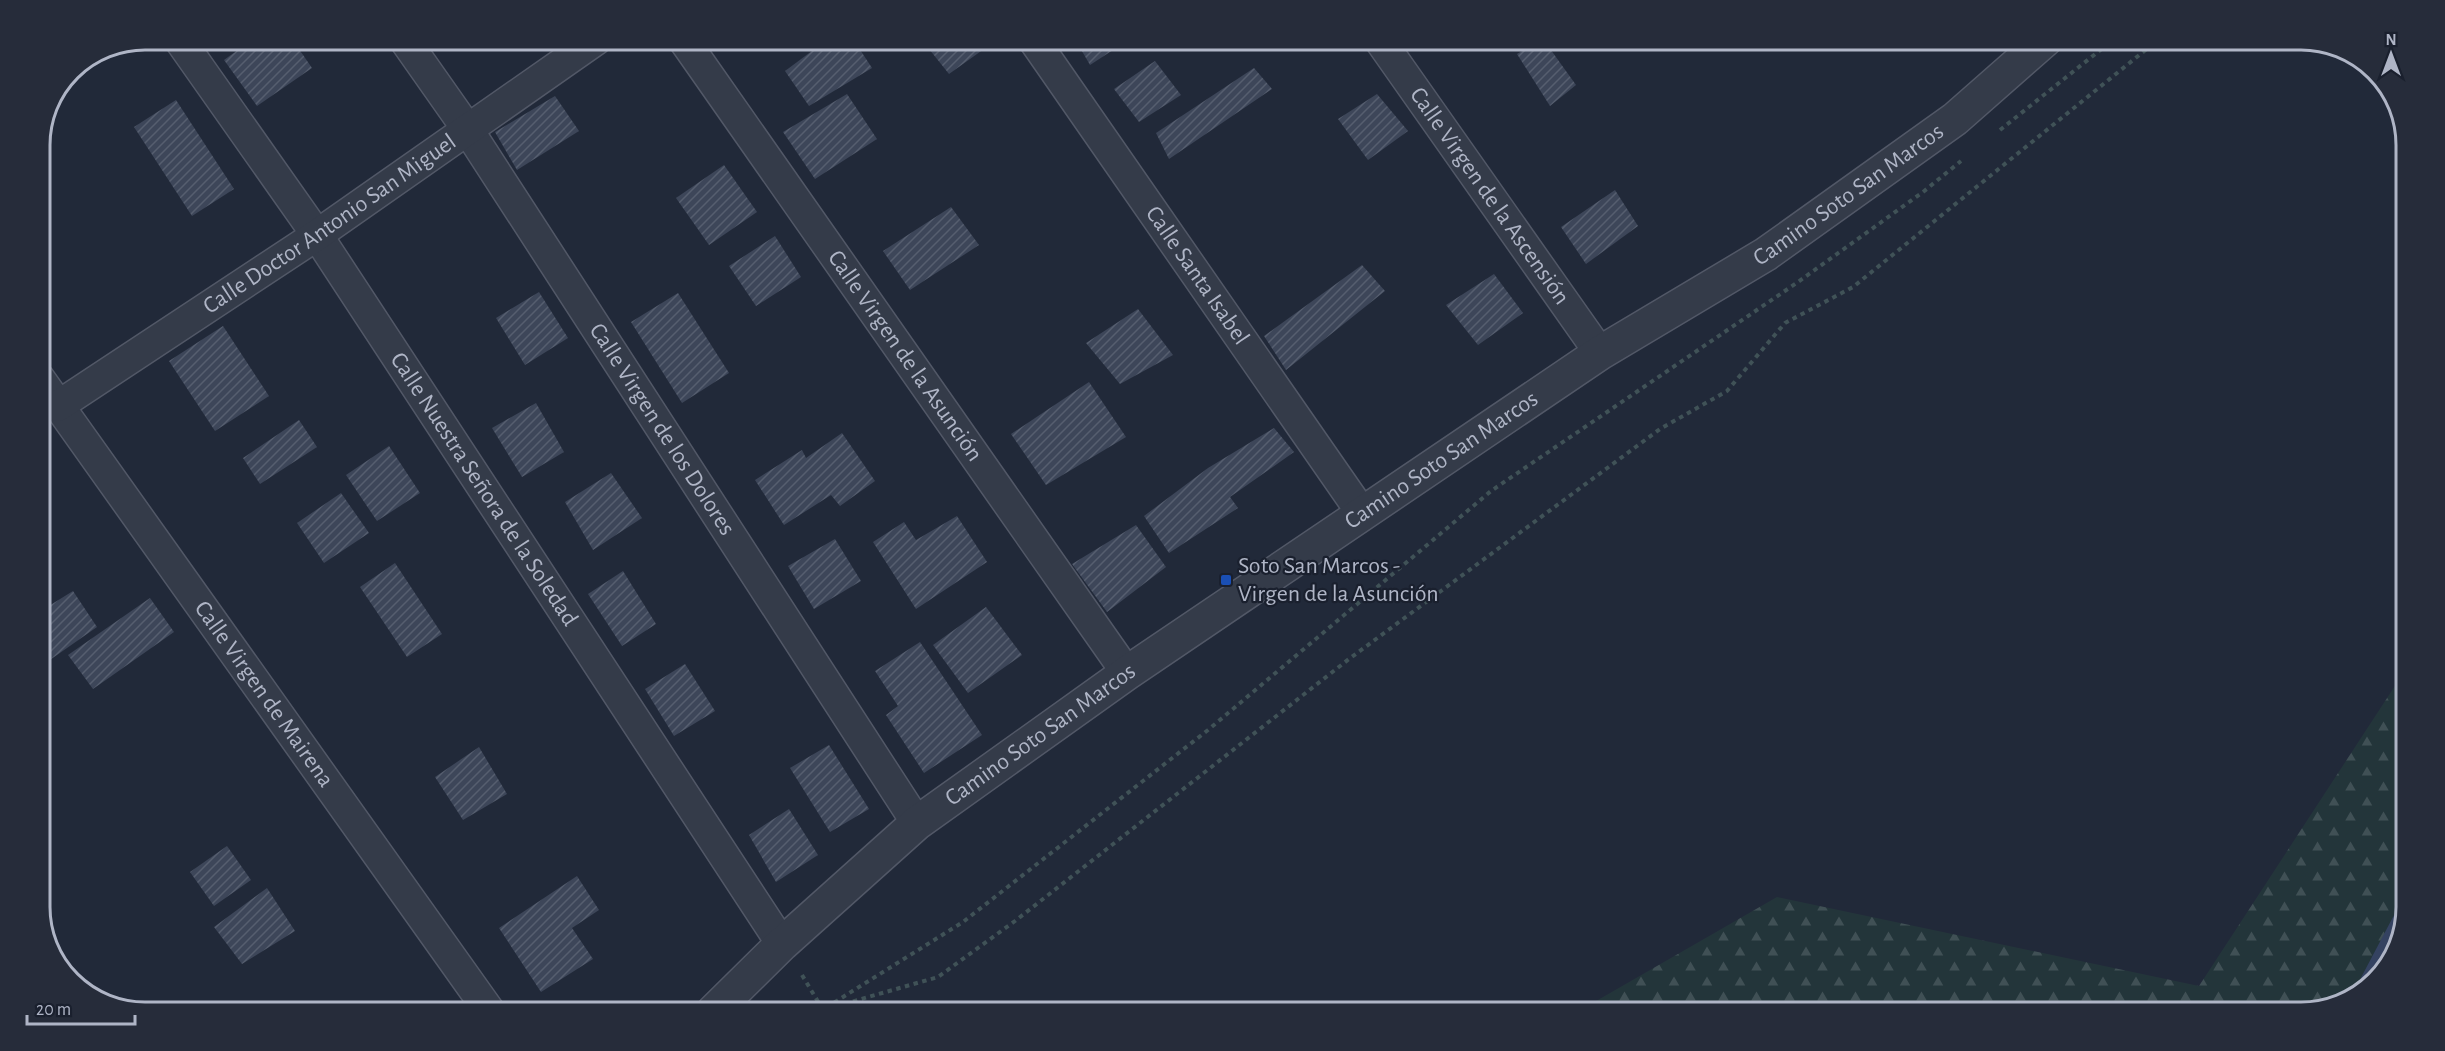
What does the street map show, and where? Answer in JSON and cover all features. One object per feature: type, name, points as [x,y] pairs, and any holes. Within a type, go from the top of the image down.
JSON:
[{"type":"street","name":"Calle Nuestra Señora de la Soledad","points":[[187,50],[317,235],[782,944]]},
{"type":"street","name":"Calle Virgen de los Dolores","points":[[412,50],[468,130],[917,823]]},
{"type":"street","name":"Calle Doctor Antonio San Miguel","points":[[58,406],[317,235],[581,50]]},
{"type":"street","name":"Calle Virgen de la Asunción","points":[[691,50],[1127,673]]},
{"type":"street","name":"Calle Santa Isabel","points":[[1041,50],[1362,513]]},
{"type":"street","name":"Calle Virgen de la Ascensión","points":[[1388,50],[1600,353]]},
{"type":"street","name":"Camino Soto San Marcos","points":[[723,1002],[782,944],[917,823],[1127,673],[1600,353],[1766,254],[1955,119],[2033,50]]},
{"type":"street","name":"Calle Virgen de Mairena","points":[[50,394],[483,1002]]},
{"type":"path","points":[[1993,135],[2101,50]]},
{"type":"path","points":[[852,1002],[938,977],[1015,921],[1349,659],[1660,429],[1727,391],[1785,323],[1853,286],[2145,50]]},
{"type":"path","points":[[835,1002],[963,922],[1208,730],[1491,491],[1798,282],[1923,192],[1967,157]]},
{"type":"path","points":[[782,944],[816,1002]]},
{"type":"green space","points":[[2396,685],[2396,906],[2394,925],[2383,954],[2372,969],[2342,992],[2319,1000],[2300,1002],[1594,1002],[1777,897],[2199,986]]},
{"type":"building","points":[[238,50],[300,50],[312,68],[257,106],[224,60]]},
{"type":"building","points":[[813,50],[860,50],[872,68],[809,106],[785,71]]},
{"type":"building","points":[[930,50],[983,50],[949,74]]},
{"type":"building","points":[[1081,50],[1113,50],[1090,65]]},
{"type":"building","points":[[1523,50],[1551,50],[1576,85],[1550,106],[1517,54]]},
{"type":"building","points":[[1155,61],[1181,95],[1139,122],[1114,89]]},
{"type":"building","points":[[1254,68],[1272,89],[1169,159],[1156,133]]},
{"type":"building","points":[[847,94],[877,139],[815,179],[783,132]]},
{"type":"building","points":[[1377,94],[1408,131],[1368,160],[1338,119]]},
{"type":"building","points":[[555,96],[579,131],[517,170],[495,132]]},
{"type":"building","points":[[176,100],[234,189],[192,216],[134,127]]},
{"type":"building","points":[[724,165],[757,212],[709,245],[676,198]]},
{"type":"building","points":[[1615,190],[1638,226],[1586,264],[1561,227]]},
{"type":"building","points":[[951,207],[979,245],[910,290],[883,251]]},
{"type":"building","points":[[775,236],[801,277],[756,306],[729,266]]},
{"type":"building","points":[[1362,265],[1385,291],[1286,370],[1264,336]]},
{"type":"building","points":[[1494,274],[1523,313],[1478,345],[1446,305]]},
{"type":"building","points":[[539,292],[568,338],[525,365],[496,318]]},
{"type":"building","points":[[678,293],[729,373],[682,403],[631,322]]},
{"type":"building","points":[[1138,309],[1173,355],[1120,384],[1086,343]]},
{"type":"building","points":[[223,326],[269,396],[215,431],[169,361]]},
{"type":"building","points":[[1089,382],[1126,437],[1046,485],[1011,434]]},
{"type":"building","points":[[536,403],[564,452],[522,477],[492,428]]},
{"type":"building","points":[[299,420],[317,447],[260,484],[243,458]]},
{"type":"building","points":[[1274,428],[1294,452],[1230,497],[1238,508],[1169,553],[1144,516],[1208,468]]},
{"type":"building","points":[[842,433],[875,481],[840,506],[831,495],[784,525],[755,480],[802,450],[806,458]]},
{"type":"building","points":[[389,446],[420,493],[377,521],[346,475]]},
{"type":"building","points":[[611,473],[642,518],[593,550],[565,502]]},
{"type":"building","points":[[341,493],[369,533],[324,563],[297,523]]},
{"type":"building","points":[[957,516],[987,562],[916,609],[873,542],[904,522],[916,540]]},
{"type":"building","points":[[1136,525],[1166,567],[1107,612],[1072,564]]},
{"type":"building","points":[[835,539],[861,581],[814,609],[788,566]]},
{"type":"building","points":[[395,563],[442,634],[407,657],[360,587]]},
{"type":"building","points":[[623,571],[656,624],[622,646],[588,594]]},
{"type":"building","points":[[73,591],[97,627],[50,660],[50,605]]},
{"type":"building","points":[[150,598],[174,632],[93,689],[68,655]]},
{"type":"building","points":[[986,607],[1022,655],[968,693],[933,645]]},
{"type":"building","points":[[920,642],[982,735],[924,773],[886,715],[898,706],[875,671]]},
{"type":"building","points":[[685,664],[715,711],[674,736],[645,689]]},
{"type":"building","points":[[829,745],[869,809],[830,832],[790,768]]},
{"type":"building","points":[[479,747],[507,794],[463,820],[435,777]]},
{"type":"building","points":[[789,809],[818,855],[776,882],[749,835]]},
{"type":"building","points":[[227,846],[251,880],[214,906],[190,872]]},
{"type":"building","points":[[577,876],[599,910],[572,928],[593,959],[541,992],[499,928]]},
{"type":"building","points":[[267,888],[295,931],[242,964],[214,927]]},
{"type":"waterway","points":[[2370,971],[2393,927]]},
{"type":"place","name":"Soto San Marcos - Virgen de la Asunción","points":[[1226,580]]}]
